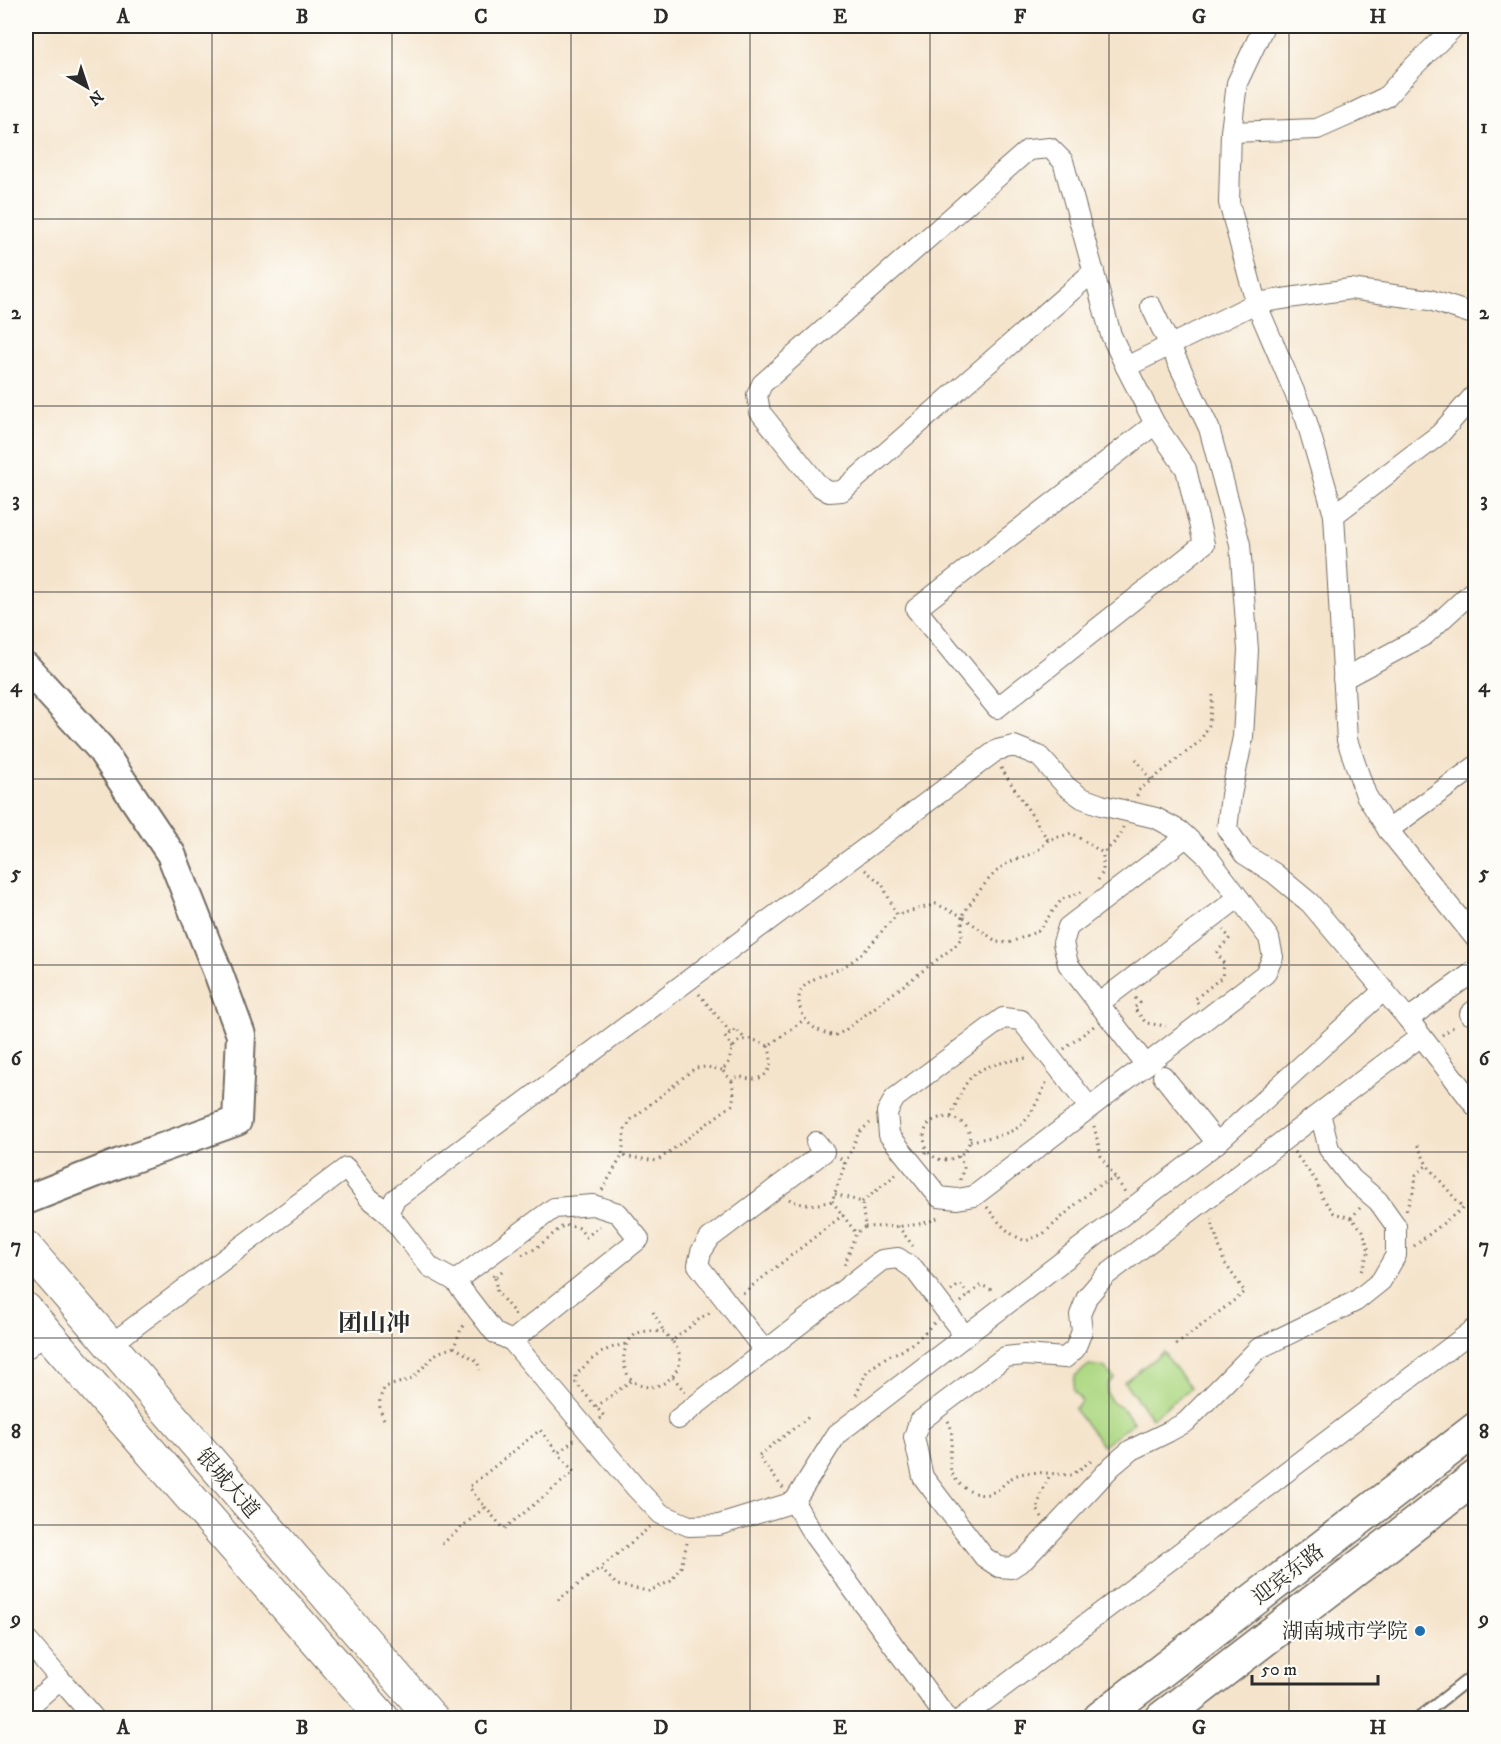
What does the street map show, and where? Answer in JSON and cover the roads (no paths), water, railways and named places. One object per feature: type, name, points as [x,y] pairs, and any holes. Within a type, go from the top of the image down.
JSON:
[{"type":"highway","name":"迎宾东路","points":[[1100,1719],[1476,1429]]},
{"type":"highway","name":"迎宾东路","points":[[1162,1719],[1476,1478]]},
{"type":"main road","name":"银城大道","points":[[26,1247],[432,1719]]},
{"type":"main road","name":"银城大道","points":[[32,1330],[383,1719]]},
{"type":"street","points":[[1264,26],[1237,83],[1231,132],[1229,203],[1256,303],[1306,419],[1334,514],[1347,740],[1366,795],[1388,830],[1476,939]]},
{"type":"street","points":[[1231,132],[1317,129],[1386,97],[1455,26]]},
{"type":"street","points":[[1094,271],[842,491],[829,492],[819,486],[760,412],[757,395],[762,384],[1028,150],[1050,148],[1063,161],[1094,271],[1112,335],[1155,424],[1186,469],[1204,544],[997,708],[916,609],[1155,424]]},
{"type":"street","points":[[1126,367],[1256,303],[1350,289],[1430,300],[1476,315]]},
{"type":"street","points":[[1151,306],[1209,428],[1240,544],[1248,650],[1243,737],[1231,795],[1227,829],[1244,854],[1274,873],[1310,903],[1408,1019],[1476,1107]]},
{"type":"street","points":[[1334,514],[1440,434],[1476,393]]},
{"type":"street","points":[[1343,679],[1425,634],[1476,588]]},
{"type":"street","points":[[26,667],[100,748],[171,854],[241,1035],[237,1120],[26,1200]]},
{"type":"street","points":[[388,1213],[395,1198],[991,754],[997,750],[1014,746],[1038,756],[1066,786],[1082,798],[1101,806],[1156,818],[1186,837],[1208,857],[1269,938],[1273,957],[1265,974],[1200,1010],[1146,1065],[1090,1108],[974,1196],[957,1199],[939,1197],[889,1135],[887,1112],[895,1098],[1003,1018],[1021,1020],[1090,1108]]},
{"type":"street","points":[[1388,830],[1476,766]]},
{"type":"street","points":[[1146,1065],[1068,964],[1063,943],[1068,927],[1186,837]]},
{"type":"street","points":[[1103,1010],[1125,983],[1238,898]]},
{"type":"street","points":[[1408,1019],[1476,970]]},
{"type":"street","points":[[520,1335],[587,1430],[661,1514],[688,1526],[719,1525],[794,1502],[837,1434],[1217,1143],[1384,990]]},
{"type":"street","points":[[1320,1113],[1329,1149],[1352,1179],[1372,1197],[1396,1226],[1396,1255],[1381,1281],[1356,1301],[1258,1349],[1186,1422],[1131,1450],[1112,1466],[1025,1559],[1011,1568],[999,1567],[984,1557],[923,1477],[914,1437],[919,1422],[1005,1357],[1024,1355],[1065,1358],[1075,1349],[1082,1331],[1080,1315],[1087,1297],[1105,1276],[1320,1113],[1425,1040]]},
{"type":"street","points":[[1163,1076],[1217,1143]]},
{"type":"street","points":[[764,1350],[698,1265],[701,1252],[710,1238],[824,1152],[816,1142]]},
{"type":"street","points":[[110,1345],[346,1168],[369,1198],[388,1213],[430,1267],[455,1281],[495,1333],[520,1335],[639,1239],[618,1213],[592,1205],[554,1208],[455,1281]]},
{"type":"street","points":[[678,1419],[882,1260],[898,1258],[914,1269],[965,1336]]},
{"type":"street","points":[[962,1719],[1476,1328]]},
{"type":"street","points":[[794,1502],[813,1534],[946,1719]]},
{"type":"street","points":[[26,1639],[94,1719]]},
{"type":"street","points":[[26,1709],[60,1679]]},
{"type":"lane","points":[[1419,1719],[1476,1673]]},
{"type":"place","name":"湖南城市学院","points":[[1420,1631]]},
{"type":"district","name":"团山冲","points":[[374,1323]]}]
